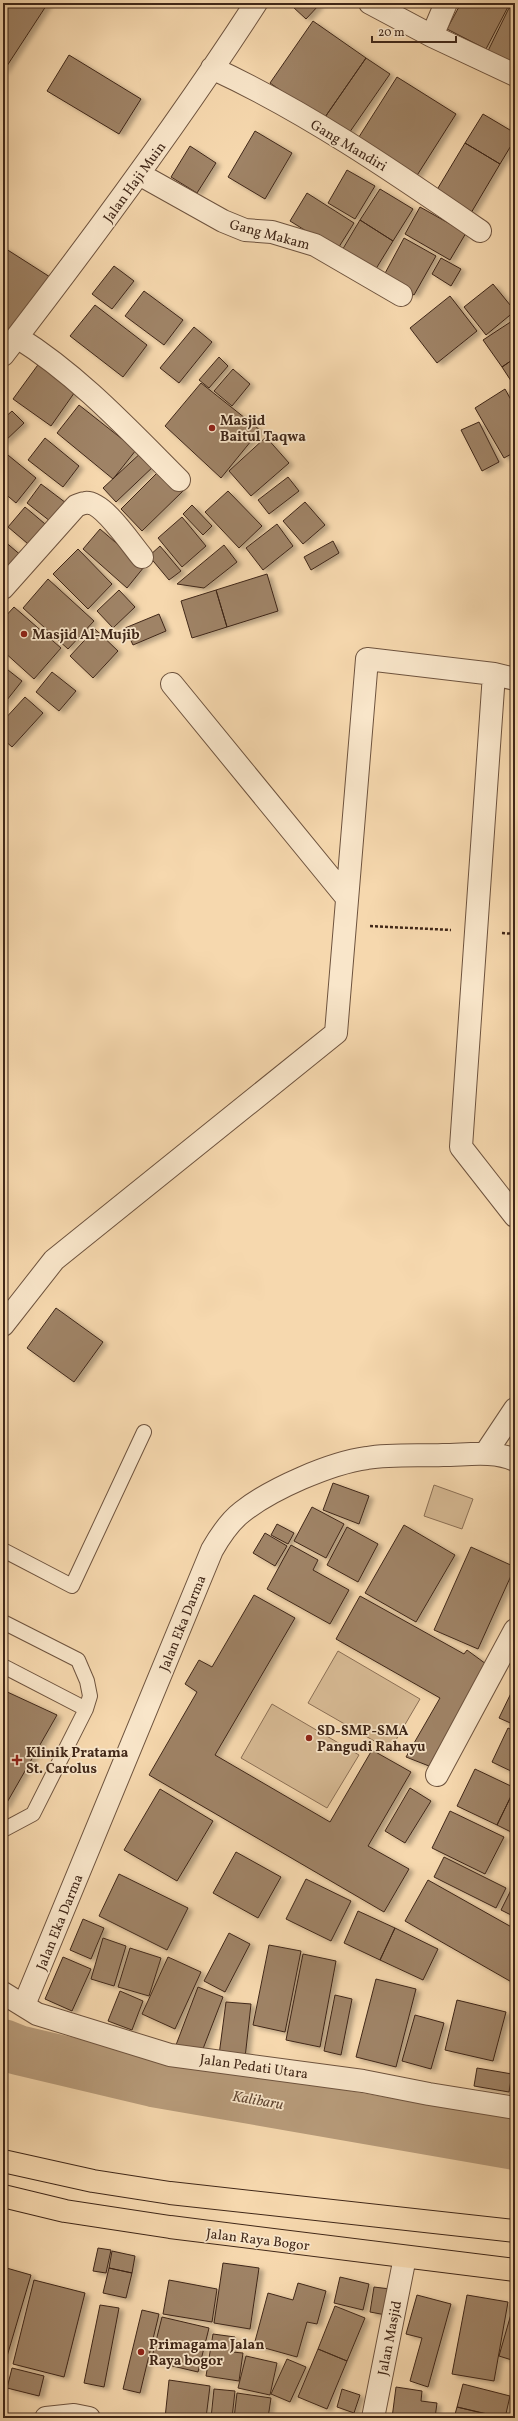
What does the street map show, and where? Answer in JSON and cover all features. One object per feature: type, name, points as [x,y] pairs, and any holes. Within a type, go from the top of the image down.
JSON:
[{"type":"highway","points":[[3,2161],[93,2181],[170,2192],[515,2231]]},
{"type":"highway","name":"Jalan Raya Bogor","points":[[3,2196],[65,2211],[114,2219],[515,2270]]},
{"type":"street","name":"Jalan Haji Muin","points":[[3,355],[92,240],[175,124],[256,3]]},
{"type":"street","points":[[370,3],[432,36],[515,75]]},
{"type":"street","points":[[432,36],[446,3]]},
{"type":"street","name":"Gang Mandiri","points":[[212,68],[294,112],[387,168],[480,231]]},
{"type":"street","name":"Gang Makam","points":[[139,174],[223,221],[245,230],[272,232],[315,245],[401,295]]},
{"type":"street","points":[[17,337],[34,348],[93,396],[179,480]]},
{"type":"street","points":[[3,588],[76,506],[86,502],[96,505],[106,514],[142,557]]},
{"type":"street","points":[[3,1325],[54,1260],[336,1033],[367,659],[494,674],[515,679]]},
{"type":"street","points":[[494,674],[461,1146],[515,1216]]},
{"type":"street","points":[[172,684],[347,898]]},
{"type":"street","points":[[485,1454],[515,1409]]},
{"type":"street","name":"Jalan Eka Darma","points":[[24,2005],[212,1550],[224,1530],[242,1512],[268,1496],[324,1469],[344,1462],[368,1457],[485,1454],[505,1456],[515,1460]]},
{"type":"street","points":[[436,1775],[515,1630]]},
{"type":"street","name":"Jalan Pedati Utara","points":[[3,1993],[37,2014],[170,2056],[363,2081],[429,2094],[515,2108]]},
{"type":"street","name":"Jalan Masjid","points":[[373,2418],[405,2257]]},
{"type":"street","points":[[46,2418],[74,2415],[89,2418]]},
{"type":"lane","points":[[3,1550],[72,1586],[144,1432]]},
{"type":"lane","points":[[3,1622],[78,1660],[87,1681],[90,1696],[86,1709],[33,1814],[3,1830]]},
{"type":"lane","points":[[3,1666],[86,1709]]},
{"type":"path","points":[[345,924],[515,934]]},
{"type":"shaded area","points":[[434,1485],[473,1499],[462,1529],[424,1516]]},
{"type":"shaded area","points":[[338,1651],[420,1699],[390,1750],[308,1703]]},
{"type":"shaded area","points":[[272,1704],[359,1755],[327,1808],[241,1758]]},
{"type":"building","points":[[3,3],[48,3],[3,72]]},
{"type":"building","points":[[297,3],[317,3],[319,5],[306,19],[293,7]]},
{"type":"building","points":[[461,3],[510,3],[486,49],[447,29]]},
{"type":"building","points":[[509,8],[515,11],[515,56],[510,65],[487,53]]},
{"type":"building","points":[[313,21],[366,58],[323,120],[270,83]]},
{"type":"building","points":[[69,55],[141,99],[119,134],[47,91]]},
{"type":"building","points":[[366,58],[390,74],[347,136],[323,120]]},
{"type":"building","points":[[397,77],[456,114],[416,177],[357,140]]},
{"type":"building","points":[[483,114],[515,133],[515,139],[500,164],[465,143]]},
{"type":"building","points":[[255,131],[292,153],[265,199],[228,177]]},
{"type":"building","points":[[465,143],[500,164],[471,213],[435,193]]},
{"type":"building","points":[[190,146],[216,163],[197,193],[171,177]]},
{"type":"building","points":[[347,170],[375,186],[355,219],[328,203]]},
{"type":"building","points":[[380,189],[413,209],[393,241],[360,220]]},
{"type":"building","points":[[307,193],[354,223],[337,250],[290,221]]},
{"type":"building","points":[[420,207],[466,233],[450,260],[405,234]]},
{"type":"building","points":[[360,220],[393,241],[374,272],[341,252]]},
{"type":"building","points":[[404,238],[436,256],[414,295],[383,277]]},
{"type":"building","points":[[3,247],[50,277],[3,353]]},
{"type":"building","points":[[441,258],[461,269],[451,286],[432,274]]},
{"type":"building","points":[[114,266],[134,281],[112,309],[92,294]]},
{"type":"building","points":[[493,284],[515,311],[486,335],[464,307]]},
{"type":"building","points":[[144,291],[183,320],[164,345],[125,316]]},
{"type":"building","points":[[450,296],[477,331],[437,363],[410,328]]},
{"type":"building","points":[[95,305],[147,345],[123,377],[70,336]]},
{"type":"building","points":[[515,319],[515,358],[502,367],[483,340]]},
{"type":"building","points":[[194,327],[212,342],[179,383],[160,368]]},
{"type":"building","points":[[219,357],[228,366],[209,388],[199,380]]},
{"type":"building","points":[[515,358],[515,387],[502,367]]},
{"type":"building","points":[[40,362],[77,389],[51,426],[13,399]]},
{"type":"building","points":[[233,369],[250,384],[232,406],[214,391]]},
{"type":"building","name":"Masjid Baitul Taqwa","points":[[201,383],[260,430],[221,478],[165,426]]},
{"type":"building","points":[[505,389],[515,407],[515,452],[504,458],[475,408]]},
{"type":"building","points":[[79,405],[136,450],[113,479],[57,433]]},
{"type":"building","points":[[12,411],[24,423],[3,443],[3,419]]},
{"type":"building","points":[[479,422],[499,462],[482,471],[461,430]]},
{"type":"building","points":[[266,437],[289,463],[251,496],[229,471]]},
{"type":"building","points":[[45,438],[79,466],[63,487],[28,460]]},
{"type":"building","points":[[144,450],[156,464],[116,502],[103,488]]},
{"type":"building","points":[[3,451],[36,478],[16,503],[3,492]]},
{"type":"building","points":[[161,469],[183,491],[142,531],[121,509]]},
{"type":"building","points":[[288,477],[299,491],[269,514],[258,500]]},
{"type":"building","points":[[41,484],[70,506],[55,525],[27,503]]},
{"type":"building","points":[[228,491],[262,526],[239,548],[205,512]]},
{"type":"building","points":[[305,502],[325,525],[303,544],[283,521]]},
{"type":"building","points":[[192,505],[212,526],[203,535],[183,514]]},
{"type":"building","points":[[25,507],[51,529],[34,549],[8,527]]},
{"type":"building","points":[[182,517],[206,546],[182,567],[158,538]]},
{"type":"building","points":[[277,524],[293,546],[263,570],[246,548]]},
{"type":"building","points":[[100,529],[144,567],[127,588],[83,549]]},
{"type":"building","points":[[3,540],[23,557],[3,580]]},
{"type":"building","points":[[333,541],[339,553],[311,570],[304,557]]},
{"type":"building","points":[[224,545],[237,562],[204,588],[177,584]]},
{"type":"building","points":[[160,546],[181,571],[169,580],[149,556]]},
{"type":"building","points":[[78,549],[112,584],[88,609],[53,574]]},
{"type":"building","points":[[267,574],[278,611],[227,627],[216,590]]},
{"type":"building","points":[[48,579],[94,621],[68,649],[23,608]]},
{"type":"building","points":[[119,590],[135,607],[113,628],[97,611]]},
{"type":"building","points":[[216,590],[227,627],[192,638],[181,601]]},
{"type":"building","name":"Masjid Al-Mujib","points":[[14,607],[61,648],[34,679],[3,651],[3,619]]},
{"type":"building","points":[[159,614],[166,631],[133,645],[125,628]]},
{"type":"building","points":[[95,629],[118,651],[93,678],[70,656]]},
{"type":"building","points":[[3,666],[22,681],[3,705]]},
{"type":"building","points":[[52,672],[76,691],[59,711],[36,692]]},
{"type":"building","points":[[25,697],[43,713],[12,747],[3,739],[3,721]]},
{"type":"building","points":[[56,1308],[103,1342],[74,1382],[27,1348]]},
{"type":"building","points":[[333,1483],[369,1496],[359,1524],[323,1510]]},
{"type":"building","points":[[312,1507],[344,1524],[326,1558],[294,1541]]},
{"type":"building","points":[[277,1524],[294,1533],[288,1544],[271,1535]]},
{"type":"building","points":[[404,1525],[455,1555],[416,1622],[365,1593]]},
{"type":"building","points":[[347,1527],[378,1544],[358,1582],[327,1565]]},
{"type":"building","points":[[265,1533],[287,1546],[275,1566],[253,1553]]},
{"type":"building","points":[[291,1545],[318,1560],[313,1570],[349,1590],[330,1624],[267,1589]]},
{"type":"building","points":[[471,1547],[515,1567],[478,1649],[434,1630]]},
{"type":"building","points":[[254,1595],[295,1618],[215,1755],[330,1822],[372,1750],[411,1772],[368,1846],[409,1869],[384,1912],[149,1775],[197,1692],[185,1684],[199,1660],[212,1667]]},
{"type":"building","points":[[360,1596],[464,1654],[467,1650],[486,1664],[429,1766],[406,1757],[440,1698],[336,1639]]},
{"type":"building","points":[[515,1687],[515,1725],[499,1718]]},
{"type":"building","name":"Klinik Pratama St. Carolus","points":[[3,1690],[57,1715],[5,1806],[3,1805]]},
{"type":"building","points":[[508,1728],[515,1731],[515,1773],[492,1762]]},
{"type":"building","points":[[475,1769],[515,1788],[497,1825],[457,1806]]},
{"type":"building","points":[[410,1788],[431,1801],[405,1843],[385,1831]]},
{"type":"building","points":[[515,1788],[515,1834],[497,1825]]},
{"type":"building","points":[[160,1789],[213,1821],[177,1881],[124,1850]]},
{"type":"building","points":[[450,1811],[504,1837],[485,1874],[432,1848]]},
{"type":"building","points":[[236,1852],[281,1877],[258,1918],[213,1893]]},
{"type":"building","points":[[444,1857],[506,1888],[496,1908],[434,1877]]},
{"type":"building","points":[[119,1874],[188,1908],[167,1950],[99,1916]]},
{"type":"building","points":[[306,1879],[351,1901],[331,1941],[286,1919]]},
{"type":"building","points":[[428,1880],[515,1929],[515,1984],[405,1921]]},
{"type":"building","points":[[515,1884],[515,1917],[501,1910]]},
{"type":"building","points":[[358,1911],[395,1928],[380,1960],[344,1943]]},
{"type":"building","points":[[83,1919],[104,1928],[91,1959],[70,1950]]},
{"type":"building","points":[[395,1928],[438,1949],[423,1980],[380,1960]]},
{"type":"building","points":[[229,1933],[250,1944],[225,1992],[204,1981]]},
{"type":"building","points":[[103,1938],[126,1946],[114,1986],[91,1979]]},
{"type":"building","points":[[269,1945],[301,1951],[285,2032],[253,2025]]},
{"type":"building","points":[[130,1948],[161,1958],[149,1996],[118,1987]]},
{"type":"building","points":[[303,1954],[336,1961],[320,2047],[286,2040]]},
{"type":"building","points":[[63,1957],[91,1969],[72,2011],[45,1999]]},
{"type":"building","points":[[168,1957],[201,1972],[175,2029],[142,2014]]},
{"type":"building","points":[[376,1979],[416,1989],[396,2067],[356,2057]]},
{"type":"building","points":[[198,1987],[223,1997],[201,2054],[176,2045]]},
{"type":"building","points":[[120,1991],[143,2001],[132,2030],[108,2021]]},
{"type":"building","points":[[335,1995],[352,1999],[341,2055],[324,2051]]},
{"type":"building","points":[[457,2000],[506,2012],[493,2061],[445,2050]]},
{"type":"building","points":[[226,2002],[251,2004],[245,2058],[219,2055]]},
{"type":"building","points":[[415,2015],[444,2023],[431,2069],[402,2061]]},
{"type":"building","points":[[477,2068],[512,2074],[509,2092],[474,2086]]},
{"type":"building","points":[[98,2248],[111,2250],[106,2273],[93,2271]]},
{"type":"building","points":[[112,2251],[135,2256],[132,2273],[109,2268]]},
{"type":"building","points":[[223,2263],[259,2268],[250,2329],[214,2323]]},
{"type":"building","points":[[3,2267],[31,2275],[3,2370]]},
{"type":"building","points":[[109,2268],[132,2273],[126,2298],[103,2293]]},
{"type":"building","points":[[340,2277],[369,2284],[363,2310],[334,2303]]},
{"type":"building","points":[[34,2280],[85,2293],[64,2377],[13,2364]]},
{"type":"building","points":[[169,2280],[217,2289],[212,2322],[163,2314]]},
{"type":"building","points":[[298,2283],[326,2291],[317,2324],[307,2322],[297,2357],[254,2345],[268,2293],[293,2300]]},
{"type":"building","points":[[374,2287],[390,2289],[386,2315],[370,2312]]},
{"type":"building","points":[[417,2295],[451,2304],[428,2387],[410,2381],[422,2338],[406,2334]]},
{"type":"building","points":[[467,2295],[508,2302],[494,2381],[452,2374]]},
{"type":"building","points":[[100,2305],[119,2308],[104,2387],[84,2383]]},
{"type":"building","points":[[335,2306],[365,2318],[347,2361],[318,2349]]},
{"type":"building","points":[[513,2307],[515,2307],[515,2361],[499,2356]]},
{"type":"building","name":"Primagama Jalan Raya bogor","points":[[142,2310],[159,2314],[140,2393],[123,2389]]},
{"type":"building","points":[[162,2317],[209,2328],[198,2372],[151,2361]]},
{"type":"building","points":[[213,2334],[235,2337],[232,2352],[243,2353],[239,2381],[206,2376]]},
{"type":"building","points":[[318,2349],[347,2361],[327,2409],[298,2397]]},
{"type":"building","points":[[246,2356],[277,2363],[270,2395],[238,2388]]},
{"type":"building","points":[[287,2359],[306,2367],[290,2402],[271,2394]]},
{"type":"building","points":[[12,2368],[44,2376],[39,2396],[7,2388]]},
{"type":"building","points":[[169,2380],[210,2386],[206,2418],[165,2418]]},
{"type":"building","points":[[463,2384],[510,2396],[505,2418],[457,2407]]},
{"type":"building","points":[[396,2387],[422,2391],[421,2401],[437,2403],[435,2418],[392,2418]]},
{"type":"building","points":[[214,2389],[235,2391],[232,2418],[211,2418]]},
{"type":"building","points":[[342,2389],[360,2395],[354,2413],[337,2407]]},
{"type":"building","points":[[237,2393],[271,2398],[268,2418],[234,2418]]},
{"type":"building","points":[[515,2397],[515,2418],[509,2418]]},
{"type":"building","points":[[457,2407],[502,2418],[454,2418]]},
{"type":"building","points":[[332,2414],[356,2416],[356,2418],[331,2418]]},
{"type":"waterway","name":"Kalibaru","points":[[3,2044],[18,2050],[153,2082],[515,2145]]},
{"type":"place","name":"Masjid Baitul Taqwa","points":[[212,428]]},
{"type":"place","name":"Masjid Al-Mujib","points":[[24,634]]},
{"type":"place","name":"SD-SMP-SMA Pangudi Rahayu","points":[[309,1738]]},
{"type":"place","name":"Klinik Pratama St. Carolus","points":[[17,1760]]},
{"type":"place","name":"Primagama Jalan Raya bogor","points":[[141,2352]]}]
